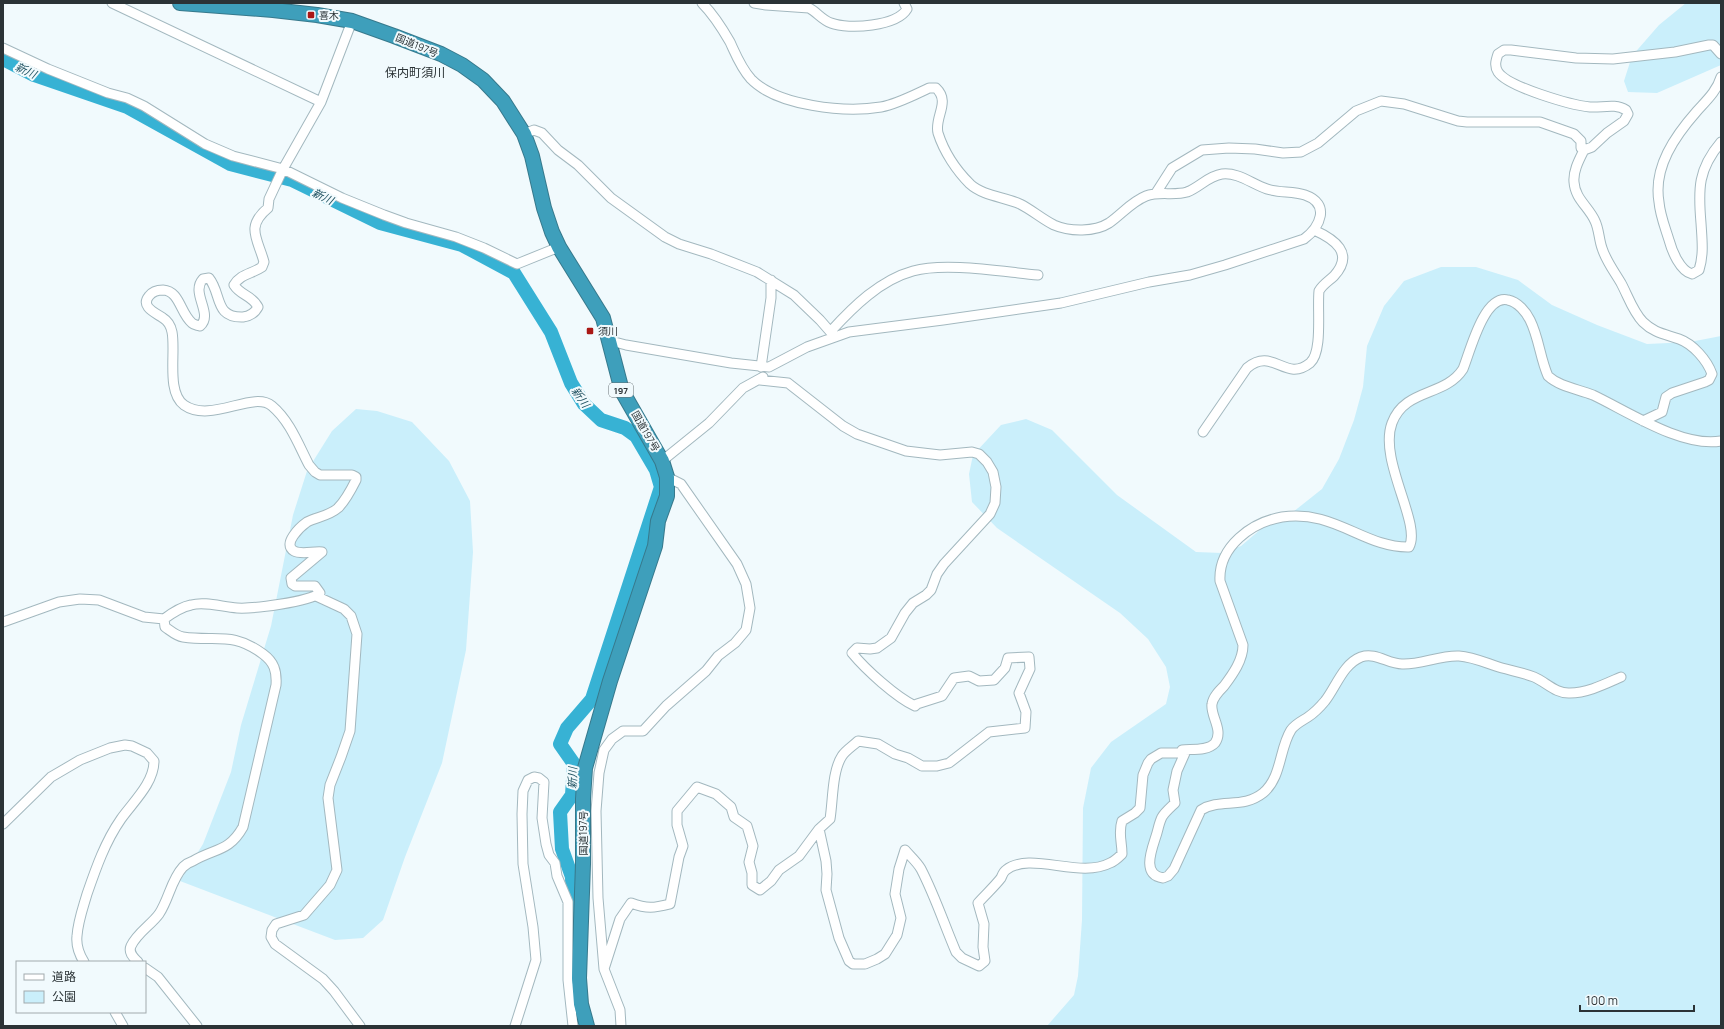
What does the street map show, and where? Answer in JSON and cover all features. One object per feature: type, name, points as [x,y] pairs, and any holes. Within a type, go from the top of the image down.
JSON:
[{"type":"highway","name":"国道197号","points":[[180,3],[273,10],[352,21],[441,54],[483,80],[503,101],[524,134],[532,156],[544,208],[559,247],[603,318],[607,340],[622,391],[662,461],[667,477],[667,496],[658,521],[655,546],[610,681],[585,768],[583,799],[583,864],[574,902],[581,1004],[587,1026]]},
{"type":"street","points":[[112,3],[321,102]]},
{"type":"street","points":[[702,3],[719,24],[730,42],[739,63],[751,79],[768,91],[781,97],[793,101],[831,107],[867,108],[882,107],[929,88],[936,88],[943,98],[943,105],[938,121],[938,133],[949,155],[960,172],[975,188],[1022,205],[1054,225],[1063,228],[1089,230],[1102,227],[1139,200],[1156,193],[1186,192],[1215,175],[1228,173],[1266,188],[1303,194],[1315,201],[1321,211],[1319,222],[1314,230],[1304,239],[1190,275],[1149,282],[1060,303],[832,334]]},
{"type":"street","points":[[754,3],[809,8],[814,10],[826,21],[832,24],[858,26],[883,23],[898,18],[904,14],[907,9],[904,3]]},
{"type":"street","points":[[3,622],[59,602],[80,599],[99,600],[144,617],[164,619],[173,612],[191,604],[208,604],[238,608],[256,607],[305,600],[320,593],[315,586],[295,586],[292,584],[291,578],[322,552],[298,552],[292,550],[290,545],[291,540],[307,522],[336,510],[344,502],[356,480],[356,477],[320,475],[315,472],[309,465],[282,416],[271,405],[265,402],[256,401],[215,411],[194,409],[185,406],[180,402],[176,394],[173,379],[172,329],[163,317],[153,312],[148,307],[147,300],[149,295],[155,291],[160,290],[170,292],[177,300],[192,324],[200,326],[204,323],[205,317],[199,286],[203,279],[209,278],[214,285],[219,303],[227,314],[244,317],[252,314],[258,307],[256,302],[239,292],[234,285],[237,280],[262,267],[264,262],[262,252],[254,234],[255,226],[260,214],[268,208],[268,199],[283,169],[321,102],[352,21]]},
{"type":"street","points":[[1643,421],[1662,412],[1666,397],[1672,393],[1709,380],[1712,374],[1705,360],[1687,343],[1680,339],[1653,330],[1642,321],[1620,282],[1609,266],[1595,221],[1580,201],[1575,191],[1575,170],[1584,150],[1592,147],[1624,122],[1628,114],[1626,110],[1616,106],[1602,107],[1579,105],[1527,90],[1503,77],[1498,72],[1496,66],[1498,54],[1504,50],[1511,50],[1576,58],[1612,59],[1675,52],[1709,45],[1713,46],[1721,54]]},
{"type":"street","points":[[3,48],[48,69],[108,93],[127,98],[205,144],[226,153],[283,169],[342,198],[406,223],[463,240],[484,248],[517,264],[559,247]]},
{"type":"street","points":[[1721,77],[1717,89],[1679,133],[1668,149],[1659,182],[1658,200],[1670,243],[1676,258],[1688,273],[1692,274],[1699,270],[1703,255],[1700,208],[1701,178],[1708,160],[1721,142]]},
{"type":"street","points":[[1156,193],[1176,164],[1202,150],[1229,148],[1255,149],[1278,153],[1301,152],[1318,143],[1356,111],[1381,101],[1404,104],[1458,121],[1540,122],[1574,134],[1581,141],[1582,148],[1584,150]]},
{"type":"street","points":[[524,134],[534,130],[542,133],[558,150],[578,165],[611,198],[665,237],[679,244],[711,254],[758,272],[771,280],[794,295],[832,334]]},
{"type":"street","points":[[1203,432],[1247,368],[1253,363],[1267,360],[1291,370],[1306,366],[1313,361],[1317,351],[1319,291],[1321,287],[1334,276],[1339,269],[1342,253],[1340,246],[1330,237],[1314,230]]},
{"type":"street","points":[[607,340],[626,345],[765,367],[832,334],[867,296],[882,286],[914,271],[931,268],[957,268],[1038,275]]},
{"type":"street","points":[[662,461],[709,423],[743,388],[760,380],[767,373],[765,367],[771,298],[771,280]]},
{"type":"street","points":[[1621,677],[1597,687],[1569,693],[1556,690],[1536,678],[1523,673],[1473,658],[1458,656],[1403,664],[1393,663],[1375,656],[1363,656],[1349,665],[1325,701],[1316,711],[1292,728],[1288,735],[1280,765],[1264,792],[1251,801],[1209,806],[1201,810],[1174,869],[1168,876],[1163,878],[1159,877],[1152,871],[1149,862],[1150,854],[1162,817],[1175,803],[1172,790],[1177,771],[1185,753],[1182,750],[1209,747],[1215,742],[1218,735],[1217,726],[1212,712],[1214,697],[1230,678],[1243,654],[1243,645],[1220,581],[1220,572],[1225,555],[1230,546],[1249,529],[1259,523],[1272,519],[1293,516],[1311,517],[1324,520],[1398,548],[1409,547],[1411,543],[1411,531],[1408,517],[1392,468],[1390,440],[1392,424],[1396,414],[1406,404],[1421,394],[1450,383],[1459,376],[1483,316],[1493,304],[1505,299],[1513,301],[1523,310],[1530,319],[1548,376],[1553,381],[1611,403],[1643,421],[1682,436],[1706,443],[1721,441]]},
{"type":"street","points":[[604,969],[620,919],[631,903],[641,907],[653,909],[670,904],[679,857],[683,846],[677,825],[678,811],[697,787],[716,794],[731,807],[734,817],[747,826],[753,846],[749,862],[752,873],[752,885],[760,890],[771,881],[779,870],[799,856],[819,829],[830,819],[834,780],[840,760],[843,754],[858,741],[878,744],[895,754],[908,758],[922,766],[937,766],[949,763],[989,732],[1025,728],[1026,712],[1019,693],[1030,669],[1030,657],[1008,658],[1005,668],[994,680],[979,681],[969,676],[954,678],[942,696],[917,704],[916,706],[888,687],[864,667],[852,653],[857,648],[870,650],[877,648],[891,638],[905,613],[913,603],[931,590],[937,574],[944,564],[990,514],[995,503],[996,487],[993,472],[987,462],[979,454],[972,452],[940,455],[906,451],[857,434],[842,426],[788,383],[760,380]]},
{"type":"street","points":[[621,1026],[620,1010],[604,969],[598,898],[596,810],[599,773],[604,750],[612,739],[623,731],[642,730],[666,706],[706,671],[718,656],[735,643],[746,630],[750,608],[746,584],[737,564],[681,484],[667,477]]},
{"type":"street","points":[[316,596],[344,609],[351,616],[357,634],[350,731],[330,785],[328,798],[337,870],[330,885],[312,907],[299,917],[276,924],[272,930],[271,937],[275,944],[323,979],[334,991],[360,1026]]},
{"type":"street","points":[[137,961],[131,953],[131,947],[168,900],[172,887],[184,866],[200,857],[225,847],[237,838],[243,827],[276,685],[277,675],[269,658],[252,646],[228,638],[183,637],[175,635],[165,627],[164,619]]},
{"type":"street","points":[[3,824],[51,777],[80,760],[110,748],[132,746],[147,753],[154,761],[154,767],[150,778],[139,796],[121,819],[107,842],[97,865],[79,919],[77,937],[78,947],[84,961]]},
{"type":"street","points":[[819,829],[828,874],[826,890],[839,938],[849,961],[853,964],[865,964],[877,959],[888,950],[898,935],[901,918],[895,894],[899,869],[905,850],[921,868],[937,902],[956,952],[962,958],[979,966],[985,961],[983,948],[984,924],[978,903],[1005,871],[1018,865],[1037,864],[1092,868],[1110,863],[1122,854],[1122,842],[1119,830],[1122,821],[1140,808],[1143,775],[1148,763],[1161,753],[1185,753]]},
{"type":"street","points":[[515,1026],[536,960],[534,927],[523,864],[522,814],[523,790],[528,780],[534,777],[539,778],[544,782],[542,818],[549,855],[555,864],[557,876],[574,902],[568,980],[573,1026]]},
{"type":"street","points":[[146,969],[158,977],[197,1026]]},
{"type":"street","points":[[116,1013],[122,1026]]},
{"type":"green space","points":[[1686,3],[1721,3],[1721,65],[1657,93],[1628,92],[1624,81],[1632,56],[1659,25]]},
{"type":"green space","points":[[1441,267],[1476,267],[1518,280],[1552,305],[1597,325],[1647,344],[1690,342],[1721,336],[1721,1026],[1047,1026],[1074,995],[1078,976],[1082,920],[1083,808],[1091,768],[1111,742],[1166,704],[1170,687],[1166,667],[1148,639],[1120,613],[997,528],[972,502],[969,474],[973,455],[1001,425],[1026,419],[1052,430],[1117,495],[1196,552],[1222,553],[1241,546],[1268,523],[1293,512],[1322,489],[1339,459],[1354,420],[1363,387],[1367,346],[1384,306],[1404,281]]},
{"type":"green space","points":[[356,409],[377,411],[412,422],[449,461],[470,501],[473,552],[466,650],[442,763],[405,857],[383,920],[363,938],[335,940],[180,881],[203,844],[231,772],[241,725],[271,626],[293,515],[307,471],[332,431]]},
{"type":"waterway","name":"新川","points":[[3,59],[34,75],[127,107],[230,164],[292,180],[380,223],[462,245],[514,273],[551,332],[571,383],[584,404],[601,420],[625,428],[636,436],[656,470],[661,487],[592,699],[567,728],[560,744],[574,764],[572,795],[560,812],[562,849],[572,877],[574,962]]},
{"type":"place","name":"喜木","points":[[311,15]]},
{"type":"place","name":"須川","points":[[590,331]]},
{"type":"district","name":"保内町須川","points":[[415,72]]}]
